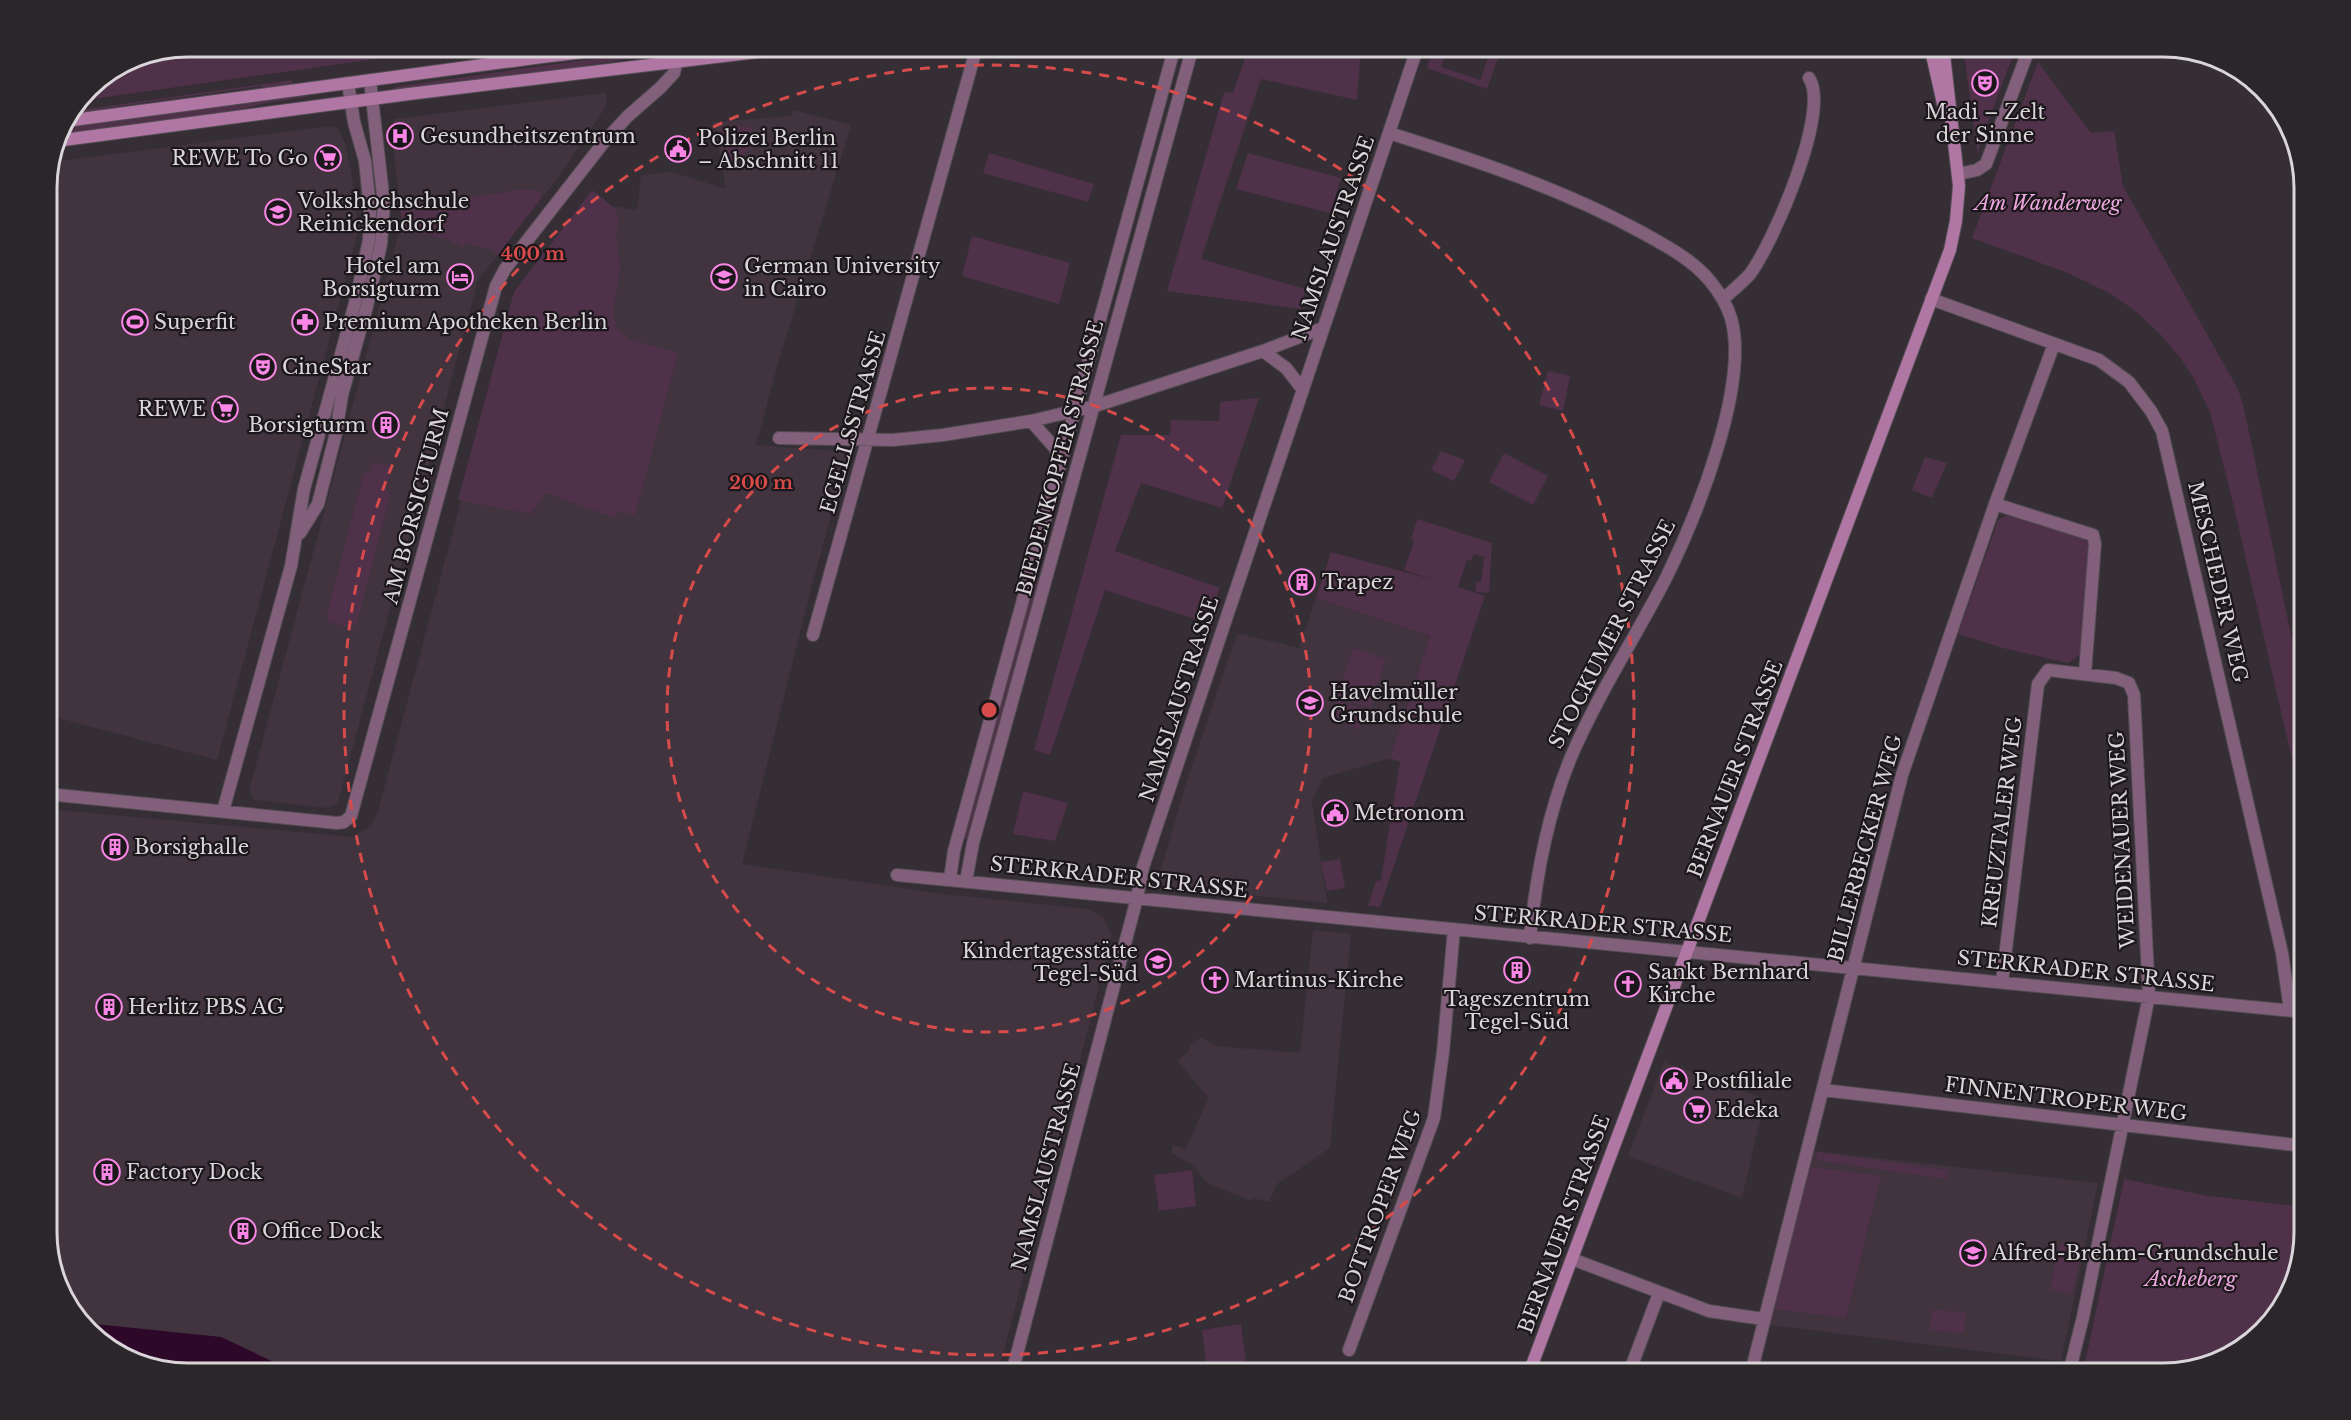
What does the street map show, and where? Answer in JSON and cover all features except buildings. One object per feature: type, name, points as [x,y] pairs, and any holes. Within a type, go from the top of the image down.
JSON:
[{"type":"main road","points":[[76,120],[549,57]]},
{"type":"main road","points":[[66,140],[373,99],[722,57]]},
{"type":"main road","name":"BERNAUER STRASSE","points":[[1932,57],[1958,171]]},
{"type":"main road","name":"BERNAUER STRASSE","points":[[1533,1363],[1950,250],[1956,221],[1958,171],[1944,57]]},
{"type":"main road","points":[[264,114],[273,106],[311,99],[310,88]]},
{"type":"street","name":"AM BORSIGTURM","points":[[57,795],[337,823],[347,820],[354,811],[496,286],[506,269],[604,142],[667,82],[674,73],[677,57]]},
{"type":"street","name":"EGELLSSTRASSE","points":[[813,635],[974,57]]},
{"type":"street","name":"BIEDENKOPFER STRASSE","points":[[950,879],[954,851],[1172,57]]},
{"type":"street","name":"BIEDENKOPFER STRASSE","points":[[966,881],[973,843],[1190,57]]},
{"type":"street","name":"NAMSLAUSTRASSE","points":[[1015,1363],[1150,848],[1414,57]]},
{"type":"street","points":[[1958,171],[1977,170],[1986,164],[2026,57]]},
{"type":"street","points":[[1723,299],[1751,273],[1770,241],[1788,201],[1803,156],[1812,113],[1814,90],[1809,78]]},
{"type":"street","points":[[297,539],[318,504],[336,433],[342,396],[367,306],[381,244],[384,204],[370,80]]},
{"type":"street","points":[[223,811],[291,566],[304,489],[355,303],[369,240],[370,209],[365,161],[354,122],[348,83]]},
{"type":"street","name":"STOCKUMER STRASSE","points":[[1389,133],[1530,181],[1620,221],[1689,260],[1710,280],[1723,299],[1732,324],[1736,361],[1728,404],[1704,489],[1666,577],[1595,704],[1570,759],[1549,823],[1539,863],[1530,938]]},
{"type":"street","name":"MESCHEDER WEG","points":[[1931,299],[2099,360],[2128,382],[2151,411],[2162,431],[2282,953],[2290,1010]]},
{"type":"street","points":[[779,438],[867,441],[943,435],[1031,421],[1095,406],[1263,351],[1323,328]]},
{"type":"street","name":"BILLERBECKER WEG","points":[[1753,1363],[1902,775],[1995,504],[2054,344]]},
{"type":"street","points":[[1263,351],[1286,368],[1303,390]]},
{"type":"street","points":[[1031,421],[1055,448],[1060,464],[1078,469]]},
{"type":"street","points":[[1995,504],[2093,535],[2096,544],[2085,673]]},
{"type":"street","name":"KREUZTALER WEG","points":[[2002,982],[2038,684],[2048,670],[2085,673]]},
{"type":"street","name":"WEIDENAUER WEG","points":[[2072,1363],[2149,996],[2134,695],[2129,683],[2116,678],[2085,673]]},
{"type":"street","name":"STERKRADER STRASSE","points":[[897,875],[2294,1011]]},
{"type":"street","name":"BOTTROPER WEG","points":[[1349,1350],[1434,1118],[1443,1052],[1454,929]]},
{"type":"street","name":"FINNENTROPER WEG","points":[[1823,1090],[2294,1145]]},
{"type":"street","points":[[1572,1259],[1709,1311],[1763,1319]]},
{"type":"street","points":[[1633,1363],[1659,1293]]},
{"type":"shaded area","points":[[606,93],[607,105],[559,176],[478,280],[338,802],[328,808],[255,800],[249,791],[402,222],[391,128],[395,119]]},
{"type":"shaded area","points":[[793,110],[851,125],[779,360],[756,445],[848,452],[742,864],[942,894],[1088,909],[1103,917],[1111,932],[1111,940],[1001,1363],[276,1363],[221,1337],[94,1324],[70,1290],[57,1241],[57,810],[353,837],[371,826],[378,811],[514,303],[599,195],[612,206],[637,210],[641,175],[671,172],[726,189],[714,122],[791,116]]},
{"type":"shaded area","points":[[332,126],[338,129],[345,143],[359,229],[217,760],[57,718],[57,179],[60,161]]},
{"type":"shaded area","name":"Havelmüller Grundschule","points":[[1316,598],[1430,636],[1390,758],[1323,778],[1312,802],[1327,903],[1165,887],[1158,879],[1187,781],[1237,633],[1299,648]]},
{"type":"shaded area","points":[[1313,930],[1351,934],[1330,1148],[1277,1184],[1269,1202],[1253,1198],[1252,1201],[1208,1184],[1193,1166],[1171,1152],[1173,1145],[1186,1149],[1208,1098],[1178,1061],[1201,1037],[1215,1046],[1300,1053]]},
{"type":"shaded area","points":[[1664,1062],[1765,1099],[1742,1198],[1628,1156]]},
{"type":"shaded area","name":"Alfred-Brehm-Grundschule","points":[[1814,1151],[2098,1183],[2061,1361],[1770,1325],[1774,1309],[1846,1318],[1873,1210],[1801,1202]]},
{"type":"shaded area","points":[[94,1324],[221,1337],[276,1363],[188,1363],[154,1359],[122,1346]]},
{"type":"green space","points":[[179,57],[389,57],[91,99],[108,84],[130,70]]},
{"type":"green space","points":[[605,57],[634,58],[547,72],[394,91],[394,87]]},
{"type":"green space","points":[[1246,57],[1360,57],[1357,100],[1261,79],[1201,259],[1305,289],[1301,309],[1167,291],[1224,92],[1233,93]]},
{"type":"green space","points":[[1431,57],[1444,57],[1441,67],[1480,80],[1488,57],[1498,57],[1487,89],[1427,68]]},
{"type":"green space","points":[[1964,57],[2012,57],[1980,144],[1978,156]]},
{"type":"green space","name":"Am Wanderweg","points":[[2038,62],[2091,133],[2114,131],[2123,186],[2238,389],[2244,408],[2294,650],[2294,768],[2210,412],[2194,379],[2182,360],[2161,335],[2134,310],[2111,294],[2068,273],[1972,238]]},
{"type":"green space","points":[[292,80],[293,84],[265,89],[261,86],[101,109],[98,113],[79,115],[83,109]]},
{"type":"green space","points":[[305,94],[306,97],[234,111],[69,133],[72,127]]},
{"type":"green space","points":[[746,126],[752,128],[750,146],[745,154],[732,165],[718,129]]},
{"type":"green space","points":[[989,153],[1094,184],[1088,202],[983,173]]},
{"type":"green space","points":[[1248,153],[1341,178],[1330,213],[1236,189]]},
{"type":"green space","points":[[527,189],[541,192],[541,198],[497,256],[494,250],[464,243],[464,248],[447,239],[399,230],[402,222],[400,209],[466,202],[465,198]]},
{"type":"green space","points":[[592,190],[614,208],[619,219],[616,233],[620,268],[613,312],[616,327],[629,339],[678,353],[635,515],[618,511],[615,518],[546,493],[531,514],[458,500],[514,292]]},
{"type":"green space","points":[[972,236],[1070,263],[1059,304],[962,276]]},
{"type":"green space","points":[[1548,371],[1570,376],[1563,411],[1539,405]]},
{"type":"green space","points":[[1259,398],[1222,508],[1141,483],[1115,551],[1220,588],[1207,623],[1105,590],[1050,755],[1034,750],[1121,435],[1170,435],[1171,420],[1219,421],[1220,402]]},
{"type":"green space","points":[[1441,451],[1465,460],[1454,481],[1431,470]]},
{"type":"green space","points":[[1504,453],[1548,476],[1533,505],[1489,482]]},
{"type":"green space","points":[[1925,457],[1947,463],[1932,498],[1912,490]]},
{"type":"green space","points":[[373,462],[392,466],[386,487],[390,496],[357,623],[351,628],[329,622],[327,614],[364,473],[369,473]]},
{"type":"green space","points":[[2007,515],[2079,535],[2087,542],[2090,552],[2081,654],[2068,663],[2003,648],[1958,634],[1998,520]]},
{"type":"green space","points":[[1417,519],[1492,543],[1489,593],[1476,592],[1476,582],[1481,582],[1484,557],[1474,554],[1471,561],[1467,560],[1458,587],[1485,596],[1380,907],[1368,906],[1376,881],[1381,880],[1400,762],[1390,758],[1430,636],[1316,598],[1331,552],[1434,580],[1404,570],[1414,542],[1411,540]]},
{"type":"green space","points":[[1032,576],[1042,579],[969,839],[963,839]]},
{"type":"green space","points":[[1353,648],[1386,659],[1370,708],[1337,696]]},
{"type":"green space","points":[[1336,699],[1366,710],[1359,729],[1329,718]]},
{"type":"green space","points":[[1023,791],[1068,803],[1055,841],[1013,834]]},
{"type":"green space","points":[[1340,859],[1345,888],[1327,891],[1321,862]]},
{"type":"green space","points":[[1817,1152],[1948,1170],[1947,1179],[1816,1160]]},
{"type":"green space","points":[[1810,1167],[1881,1176],[1846,1318],[1774,1309]]},
{"type":"green space","points":[[1192,1170],[1196,1206],[1159,1211],[1154,1175]]},
{"type":"green space","name":"Ascheberg","points":[[2124,1179],[2209,1196],[2294,1206],[2293,1249],[2284,1282],[2267,1312],[2243,1336],[2213,1353],[2180,1362],[2085,1363]]},
{"type":"green space","points":[[2060,1243],[2082,1248],[2072,1294],[2050,1289]]},
{"type":"green space","points":[[1932,1310],[1966,1312],[1964,1333],[1930,1330]]},
{"type":"green space","points":[[1241,1324],[1246,1363],[1206,1363],[1202,1330]]},
{"type":"place","name":"Madi – Zelt der Sinne","points":[[1985,83]]},
{"type":"place","name":"Gesundheitszentrum","points":[[400,136]]},
{"type":"place","name":"Polizei Berlin – Abschnitt 11","points":[[678,149]]},
{"type":"place","name":"REWE To Go","points":[[328,158]]},
{"type":"place","name":"Volkshochschule Reinickendorf","points":[[278,212]]},
{"type":"place","name":"Hotel am Borsigturm","points":[[460,277]]},
{"type":"place","name":"German University in Cairo","points":[[724,277]]},
{"type":"place","name":"Superfit","points":[[135,322]]},
{"type":"place","name":"Premium Apotheken Berlin","points":[[305,322]]},
{"type":"place","name":"CineStar","points":[[263,367]]},
{"type":"place","name":"REWE","points":[[225,409]]},
{"type":"place","name":"Borsigturm","points":[[386,425]]},
{"type":"place","name":"Trapez","points":[[1302,582]]},
{"type":"place","name":"Havelmüller Grundschule","points":[[1310,703]]},
{"type":"place","name":"Metronom","points":[[1335,813]]},
{"type":"place","name":"Borsighalle","points":[[115,847]]},
{"type":"place","name":"Kindertagesstätte Tegel-Süd","points":[[1158,962]]},
{"type":"place","name":"Tageszentrum Tegel-Süd","points":[[1517,970]]},
{"type":"place","name":"Martinus-Kirche","points":[[1215,980]]},
{"type":"place","name":"Sankt Bernhard Kirche","points":[[1628,984]]},
{"type":"place","name":"Herlitz PBS AG","points":[[109,1007]]},
{"type":"place","name":"Postfiliale","points":[[1674,1081]]},
{"type":"place","name":"Edeka","points":[[1697,1110]]},
{"type":"place","name":"Factory Dock","points":[[107,1172]]},
{"type":"place","name":"Office Dock","points":[[243,1231]]},
{"type":"place","name":"Alfred-Brehm-Grundschule","points":[[1973,1253]]}]
